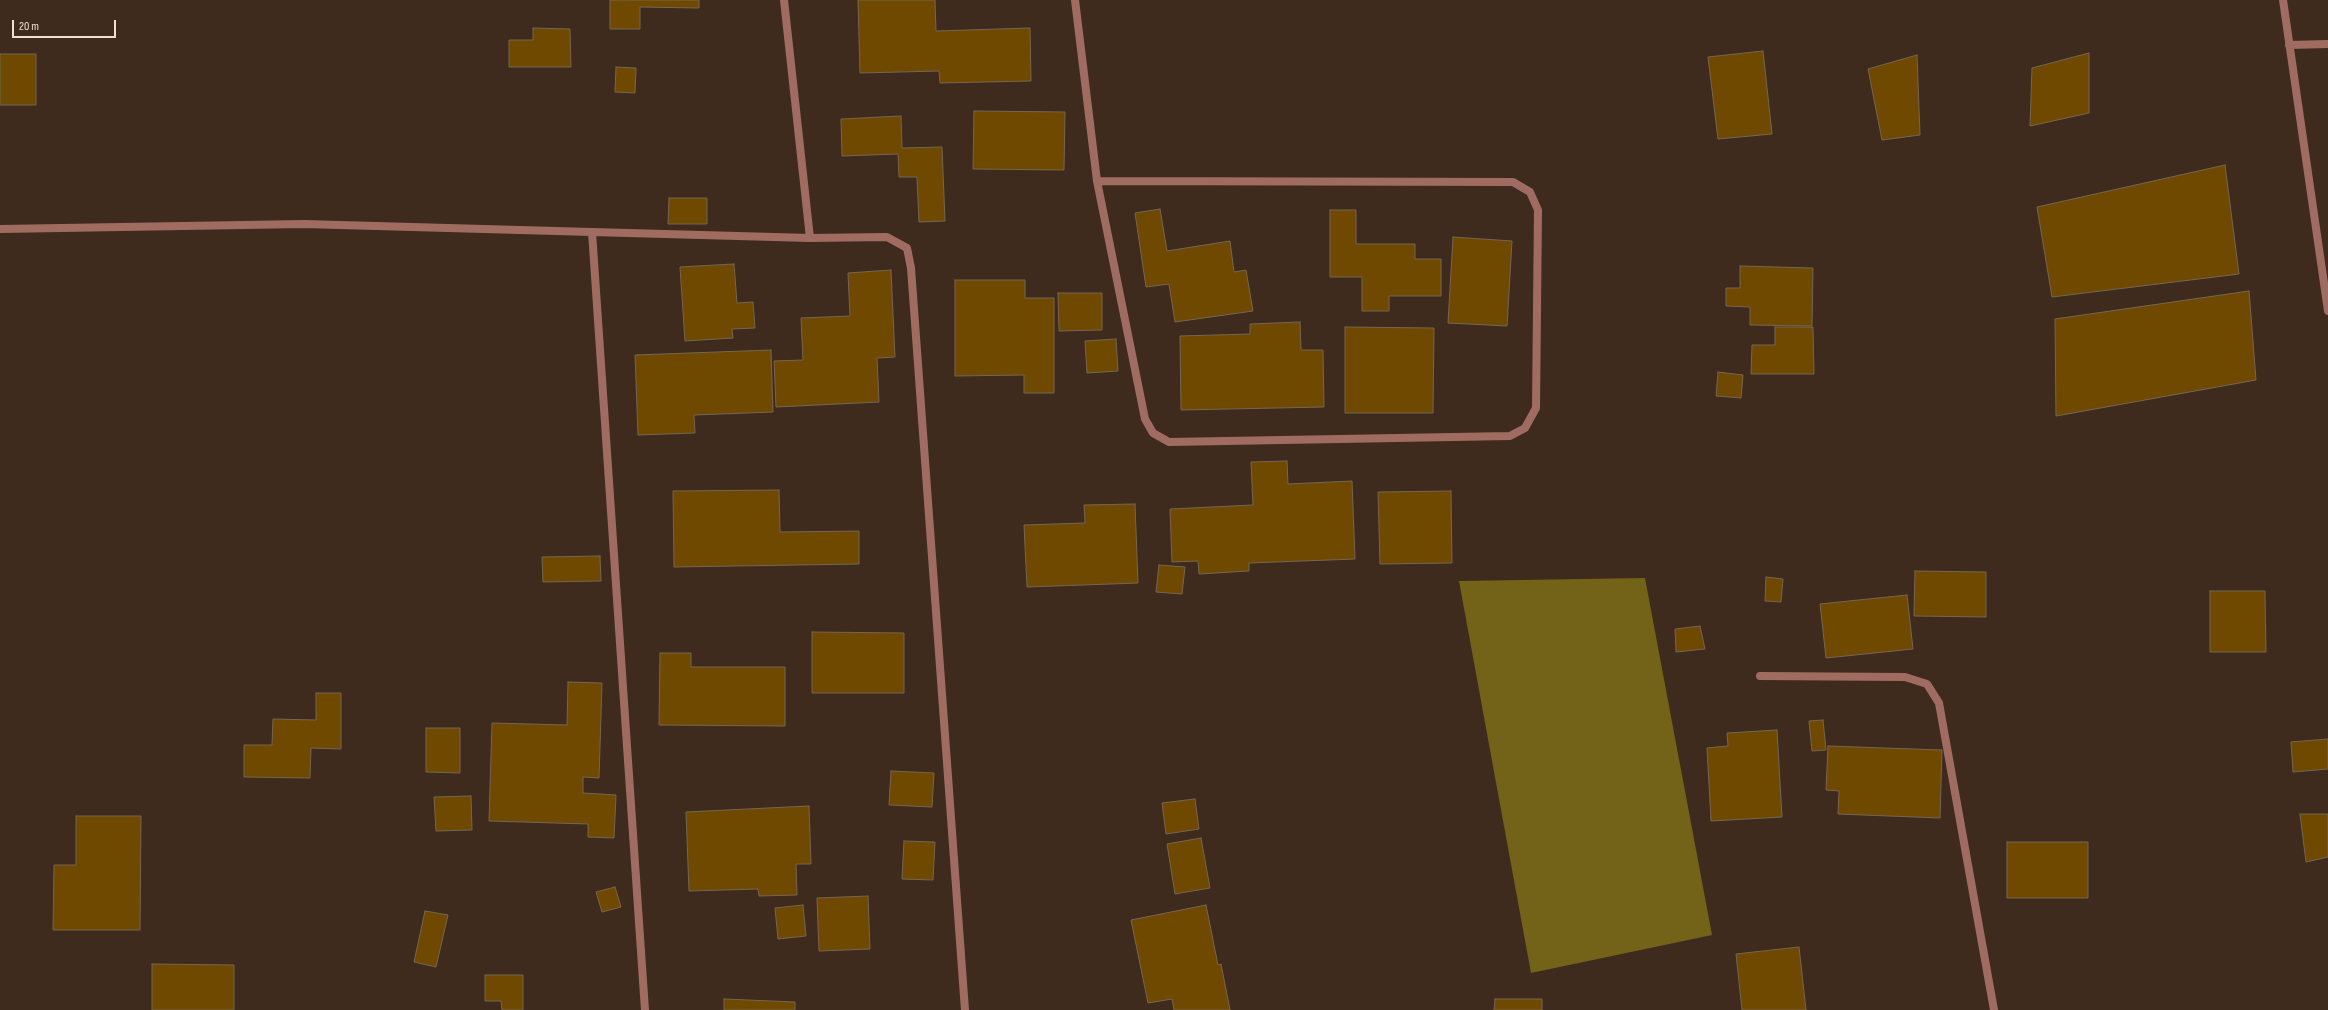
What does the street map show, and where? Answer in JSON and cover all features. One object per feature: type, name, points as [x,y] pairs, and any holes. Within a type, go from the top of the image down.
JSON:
[{"type":"street","points":[[784,0],[810,238]]},
{"type":"street","points":[[1075,0],[1097,181],[1145,419],[1153,433],[1169,442],[1510,436],[1525,428],[1536,408],[1538,210],[1530,192],[1513,182],[1097,181]]},
{"type":"street","points":[[2283,0],[2328,311]]},
{"type":"street","points":[[2289,45],[2328,44]]},
{"type":"street","points":[[0,230],[304,224],[810,238],[887,237],[907,248],[911,268],[965,1010]]},
{"type":"street","points":[[592,232],[645,1010]]},
{"type":"street","points":[[1760,676],[1905,676],[1927,684],[1939,703],[1994,1010]]},
{"type":"shaded area","points":[[1645,578],[1712,935],[1531,973],[1459,581]]},
{"type":"building","points":[[610,0],[699,0],[699,8],[640,7],[640,29],[610,29]]},
{"type":"building","points":[[858,0],[935,0],[936,31],[1030,28],[1031,81],[940,83],[939,71],[860,73]]},
{"type":"building","points":[[533,28],[570,29],[571,67],[509,67],[509,40],[533,40]]},
{"type":"building","points":[[1763,51],[1772,134],[1718,139],[1708,57]]},
{"type":"building","points":[[2089,53],[2089,113],[2030,126],[2032,68]]},
{"type":"building","points":[[0,54],[36,54],[36,105],[0,105]]},
{"type":"building","points":[[1917,55],[1920,135],[1882,140],[1868,69]]},
{"type":"building","points":[[616,67],[636,68],[635,93],[615,92]]},
{"type":"building","points":[[974,111],[1065,112],[1064,170],[973,169]]},
{"type":"building","points":[[901,116],[902,148],[942,147],[945,221],[919,222],[917,177],[899,177],[898,154],[842,156],[841,119]]},
{"type":"building","points":[[2225,165],[2239,274],[2052,297],[2037,207]]},
{"type":"building","points":[[669,198],[707,198],[707,224],[668,224]]},
{"type":"building","points":[[1160,209],[1167,251],[1230,241],[1234,272],[1246,270],[1253,311],[1175,322],[1169,284],[1146,287],[1135,213]]},
{"type":"building","points":[[1330,210],[1356,210],[1356,244],[1415,244],[1415,259],[1441,259],[1441,296],[1389,296],[1389,311],[1362,311],[1362,277],[1330,277]]},
{"type":"building","points":[[1453,237],[1512,241],[1507,326],[1448,323]]},
{"type":"building","points":[[734,264],[737,303],[753,302],[755,328],[732,329],[733,338],[685,341],[680,267]]},
{"type":"building","points":[[1740,266],[1813,268],[1812,326],[1750,325],[1750,307],[1726,306],[1726,288],[1740,288]]},
{"type":"building","points":[[891,270],[895,357],[877,358],[879,402],[776,407],[774,361],[803,360],[801,318],[850,316],[848,273]]},
{"type":"building","points":[[955,280],[1025,280],[1025,298],[1054,298],[1054,393],[1024,393],[1024,375],[955,376]]},
{"type":"building","points":[[2249,291],[2256,380],[2056,416],[2055,319]]},
{"type":"building","points":[[1058,293],[1102,293],[1102,330],[1059,331]]},
{"type":"building","points":[[1300,322],[1301,350],[1323,350],[1324,407],[1181,410],[1180,336],[1250,334],[1250,324]]},
{"type":"building","points":[[1345,327],[1434,328],[1433,413],[1345,413]]},
{"type":"building","points":[[1775,327],[1813,327],[1814,374],[1751,374],[1752,345],[1775,345]]},
{"type":"building","points":[[1116,339],[1118,371],[1087,373],[1085,341]]},
{"type":"building","points":[[771,350],[773,412],[694,415],[695,433],[638,435],[635,355]]},
{"type":"building","points":[[1718,372],[1743,375],[1741,398],[1716,396]]},
{"type":"building","points":[[1287,461],[1288,484],[1352,481],[1355,559],[1249,563],[1249,571],[1199,574],[1198,561],[1172,562],[1170,509],[1253,505],[1251,462]]},
{"type":"building","points":[[779,490],[780,532],[859,531],[859,564],[674,567],[673,491]]},
{"type":"building","points":[[1451,491],[1452,563],[1380,564],[1378,492]]},
{"type":"building","points":[[1135,504],[1138,583],[1027,587],[1024,525],[1085,523],[1084,505]]},
{"type":"building","points":[[600,556],[601,581],[543,582],[542,557]]},
{"type":"building","points":[[1159,565],[1185,567],[1182,594],[1156,592]]},
{"type":"building","points":[[1915,571],[1986,572],[1986,617],[1914,616]]},
{"type":"building","points":[[1766,577],[1783,579],[1781,602],[1765,601]]},
{"type":"building","points":[[2210,591],[2265,591],[2266,652],[2210,652]]},
{"type":"building","points":[[1907,595],[1913,649],[1826,658],[1820,604]]},
{"type":"building","points":[[1700,626],[1705,649],[1676,652],[1675,629]]},
{"type":"building","points":[[812,632],[904,633],[904,693],[812,693]]},
{"type":"building","points":[[660,653],[691,653],[691,667],[785,667],[785,726],[659,725]]},
{"type":"building","points":[[568,682],[602,683],[599,778],[583,777],[583,793],[616,795],[614,838],[588,837],[588,824],[489,821],[492,723],[567,725]]},
{"type":"building","points":[[316,693],[341,693],[341,749],[311,748],[310,778],[244,777],[244,745],[272,745],[273,719],[316,720]]},
{"type":"building","points":[[1823,720],[1826,750],[1812,751],[1809,721]]},
{"type":"building","points":[[426,728],[460,728],[460,773],[426,772]]},
{"type":"building","points":[[1777,730],[1782,817],[1711,821],[1707,748],[1728,746],[1727,733]]},
{"type":"building","points":[[2328,739],[2328,769],[2293,772],[2291,742]]},
{"type":"building","points":[[1828,746],[1942,750],[1940,818],[1838,814],[1839,791],[1826,790]]},
{"type":"building","points":[[891,771],[934,773],[932,807],[889,805]]},
{"type":"building","points":[[471,796],[472,830],[436,831],[434,797]]},
{"type":"building","points":[[1195,799],[1199,829],[1166,834],[1162,803]]},
{"type":"building","points":[[809,806],[811,864],[796,864],[797,895],[759,896],[758,889],[689,891],[686,812]]},
{"type":"building","points":[[2300,814],[2328,814],[2328,857],[2306,862]]},
{"type":"building","points":[[76,816],[141,816],[140,930],[53,930],[54,865],[76,865]]},
{"type":"building","points":[[1201,838],[1210,888],[1175,894],[1167,844]]},
{"type":"building","points":[[904,841],[935,842],[933,880],[902,879]]},
{"type":"building","points":[[2007,842],[2088,842],[2088,898],[2007,898]]},
{"type":"building","points":[[615,887],[621,907],[602,912],[596,892]]},
{"type":"building","points":[[868,896],[870,949],[819,951],[817,898]]},
{"type":"building","points":[[803,905],[806,936],[778,939],[775,908]]},
{"type":"building","points":[[1206,905],[1218,965],[1221,964],[1230,1010],[1174,1010],[1172,999],[1148,1003],[1131,920]]},
{"type":"building","points":[[425,911],[448,915],[436,967],[414,962]]},
{"type":"building","points":[[1799,947],[1806,1010],[1742,1010],[1736,954]]},
{"type":"building","points":[[152,964],[234,965],[234,1010],[152,1010]]},
{"type":"building","points":[[485,975],[523,975],[523,1010],[502,1010],[501,1001],[485,1001]]},
{"type":"building","points":[[724,999],[795,1002],[795,1010],[724,1010]]},
{"type":"building","points":[[1495,999],[1542,999],[1542,1010],[1494,1010]]}]
